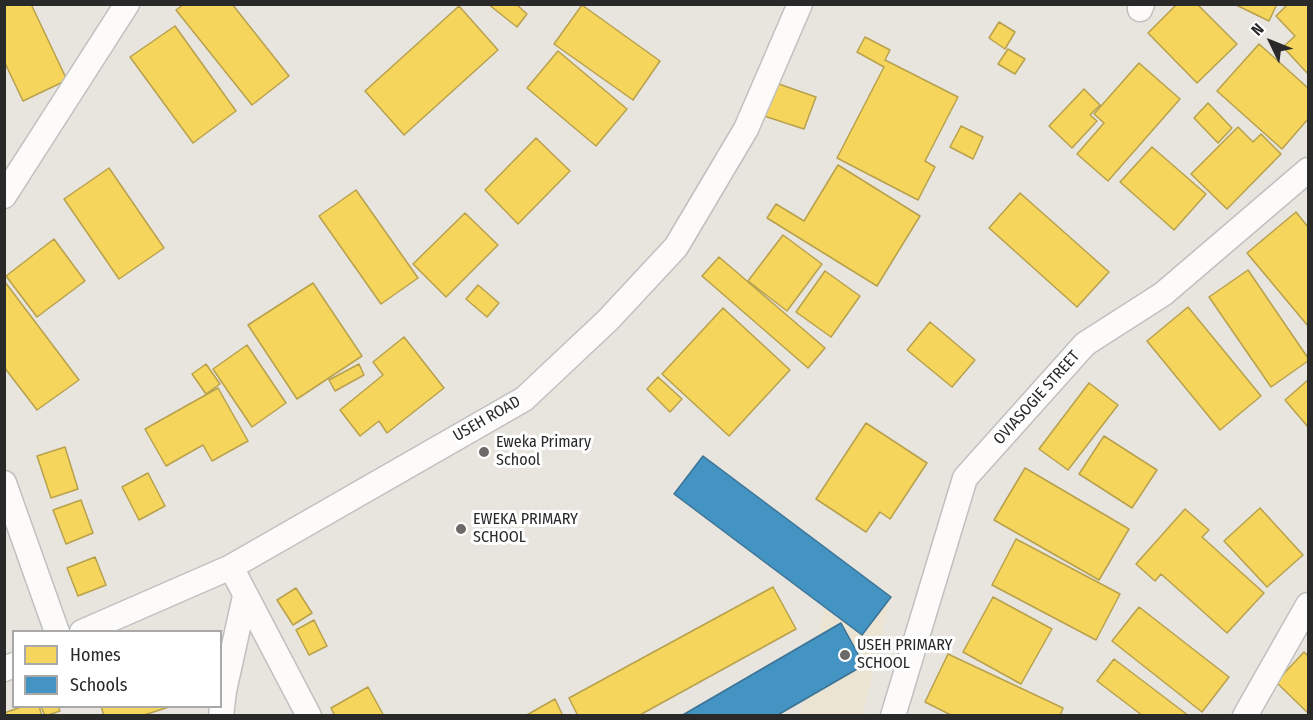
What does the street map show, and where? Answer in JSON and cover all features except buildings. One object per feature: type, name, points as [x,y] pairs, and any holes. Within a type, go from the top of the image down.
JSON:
[{"type":"street","points":[[4,196],[128,4]]},
{"type":"street","name":"USEH ROAD","points":[[87,630],[231,567],[524,399],[608,320],[676,247],[746,129],[800,4]]},
{"type":"street","name":"OVIASOGIE STREET","points":[[893,716],[965,478],[1085,344],[1163,294],[1308,170]]},
{"type":"street","points":[[4,483],[56,630]]},
{"type":"street","points":[[231,567],[244,596],[309,716]]},
{"type":"street","points":[[222,708],[244,596]]},
{"type":"street","points":[[1245,716],[1308,605]]},
{"type":"shaded area","name":"USEH PRIMARY SCHOOL","points":[[828,593],[888,607],[863,715],[800,716]]},
{"type":"place","name":"Eweka Primary School","points":[[484,452]]},
{"type":"place","name":"EWEKA PRIMARY SCHOOL","points":[[461,529]]},
{"type":"place","name":"USEH PRIMARY SCHOOL","points":[[845,655]]}]
